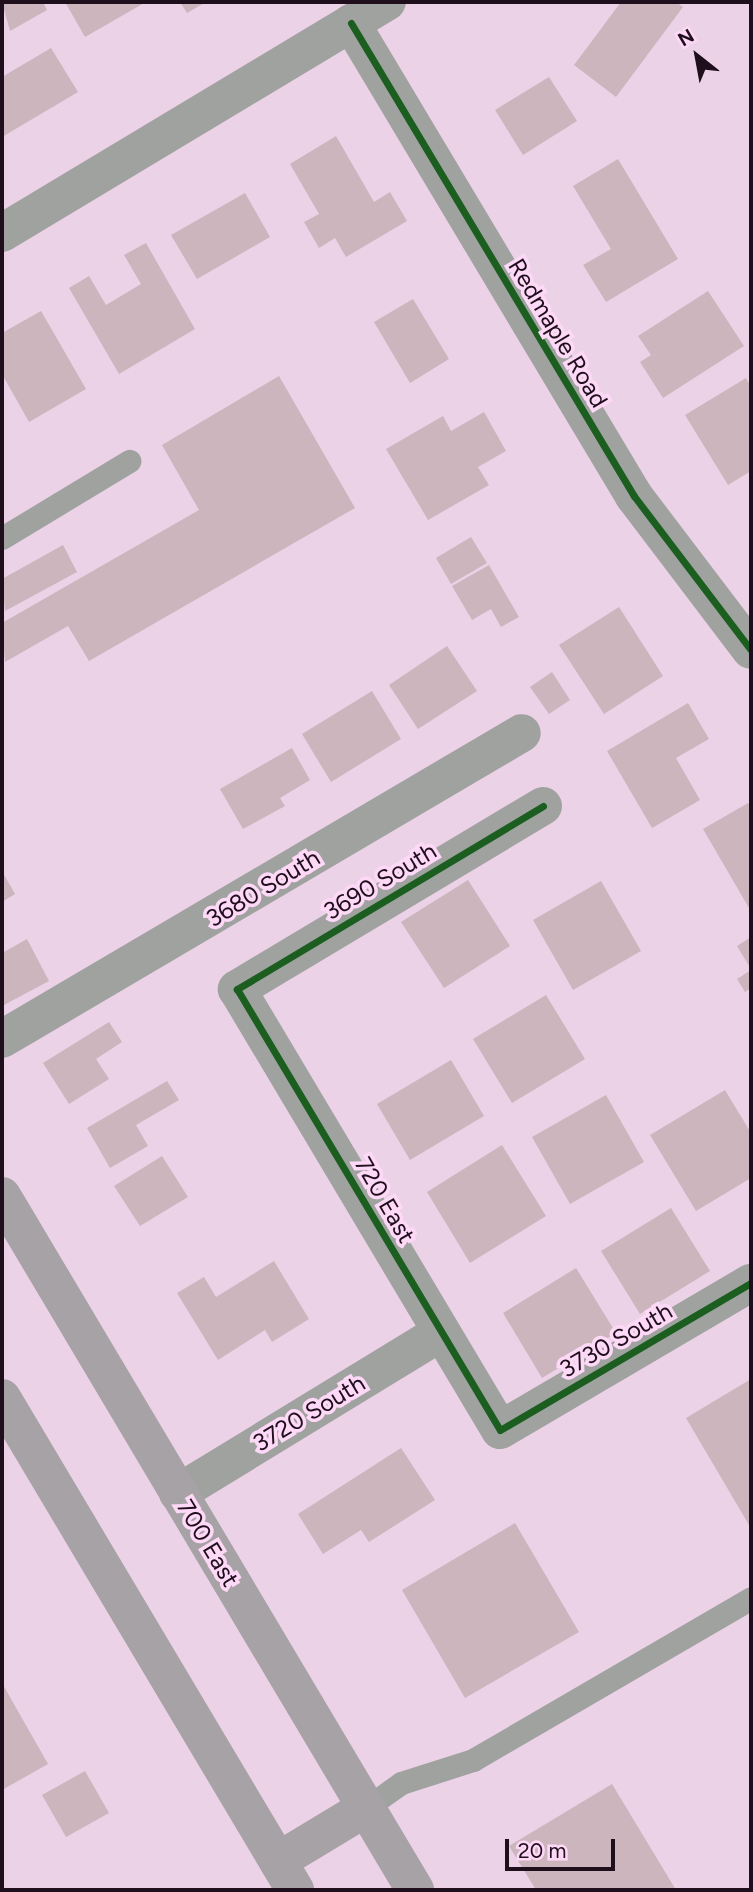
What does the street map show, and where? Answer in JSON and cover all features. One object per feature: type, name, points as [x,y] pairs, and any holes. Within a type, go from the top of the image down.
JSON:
[{"type":"main road","name":"700 East","points":[[2,1196],[415,1890]]},
{"type":"main road","points":[[2,1398],[286,1876],[366,1808]]},
{"type":"street","points":[[2,233],[387,2]]},
{"type":"street","name":"Redmaple Road","points":[[351,23],[634,496],[751,650]]},
{"type":"street","name":"3680 South","points":[[2,1039],[522,733]]},
{"type":"street","name":"3690 South","points":[[237,989],[543,806]]},
{"type":"street","name":"720 East","points":[[237,989],[500,1430]]},
{"type":"street","name":"3730 South","points":[[500,1430],[751,1283]]},
{"type":"street","name":"3720 South","points":[[178,1493],[440,1333]]},
{"type":"lane","points":[[2,538],[130,461]]},
{"type":"lane","points":[[366,1808],[401,1783],[474,1760],[751,1598]]},
{"type":"building","points":[[2,2],[43,2],[47,10],[10,31]]},
{"type":"building","points":[[65,2],[146,2],[85,37]]},
{"type":"building","points":[[180,2],[206,2],[187,13]]},
{"type":"building","points":[[621,2],[676,2],[683,7],[616,97],[574,65]]},
{"type":"building","points":[[51,48],[78,92],[2,137],[2,77]]},
{"type":"building","points":[[549,77],[577,121],[523,155],[495,110]]},
{"type":"building","points":[[336,136],[374,202],[390,192],[407,221],[346,257],[335,238],[319,248],[304,222],[319,214],[290,164]]},
{"type":"building","points":[[618,159],[678,259],[606,302],[583,265],[611,249],[573,186]]},
{"type":"building","points":[[245,193],[270,237],[197,279],[171,235]]},
{"type":"building","points":[[146,243],[195,329],[119,374],[69,288],[89,276],[106,305],[141,284],[124,255]]},
{"type":"building","points":[[708,291],[744,346],[663,398],[640,362],[651,355],[638,336]]},
{"type":"building","points":[[413,299],[449,359],[410,383],[374,322]]},
{"type":"building","points":[[41,311],[86,389],[29,422],[2,374],[2,333]]},
{"type":"building","points":[[279,376],[355,508],[89,661],[68,626],[5,662],[2,623],[199,510],[162,445]]},
{"type":"building","points":[[746,378],[751,387],[751,471],[728,485],[685,415]]},
{"type":"building","points":[[484,412],[506,451],[478,467],[489,485],[428,520],[386,449],[443,416],[451,431]]},
{"type":"building","points":[[471,537],[487,563],[451,584],[436,558]]},
{"type":"building","points":[[63,545],[77,572],[5,611],[2,579]]},
{"type":"building","points":[[489,565],[519,617],[501,627],[491,609],[472,620],[452,586]]},
{"type":"building","points":[[619,607],[663,676],[604,714],[559,645]]},
{"type":"building","points":[[447,646],[477,691],[418,729],[389,685]]},
{"type":"building","points":[[552,672],[570,700],[549,714],[530,687]]},
{"type":"building","points":[[372,691],[401,739],[331,782],[302,734]]},
{"type":"building","points":[[688,703],[709,739],[676,758],[700,800],[652,828],[607,751]]},
{"type":"building","points":[[292,748],[310,780],[280,798],[285,806],[243,829],[220,789]]},
{"type":"building","points":[[748,803],[751,809],[749,908],[703,829]]},
{"type":"building","points":[[2,871],[15,894],[2,902]]},
{"type":"building","points":[[468,880],[510,946],[444,988],[401,922]]},
{"type":"building","points":[[601,881],[641,951],[573,990],[533,920]]},
{"type":"building","points":[[751,937],[751,969],[737,946]]},
{"type":"building","points":[[27,939],[49,981],[2,1006],[2,953]]},
{"type":"building","points":[[751,970],[751,988],[745,992],[737,979]]},
{"type":"building","points":[[546,995],[585,1059],[512,1103],[473,1039]]},
{"type":"building","points":[[109,1022],[122,1042],[96,1059],[109,1079],[69,1104],[43,1063]]},
{"type":"building","points":[[451,1060],[484,1116],[410,1160],[377,1104]]},
{"type":"building","points":[[167,1081],[179,1100],[136,1125],[148,1146],[110,1168],[87,1128]]},
{"type":"building","points":[[725,1090],[751,1133],[751,1178],[696,1211],[650,1135]]},
{"type":"building","points":[[606,1095],[644,1162],[570,1204],[532,1137]]},
{"type":"building","points":[[502,1145],[546,1216],[470,1263],[427,1192]]},
{"type":"building","points":[[162,1156],[188,1197],[140,1226],[114,1186]]},
{"type":"building","points":[[671,1208],[710,1271],[640,1314],[601,1251]]},
{"type":"building","points":[[274,1261],[309,1319],[272,1342],[265,1330],[218,1360],[177,1293],[204,1277],[216,1297]]},
{"type":"building","points":[[576,1268],[616,1333],[542,1378],[503,1313]]},
{"type":"building","points":[[751,1379],[751,1524],[749,1525],[686,1418]]},
{"type":"building","points":[[401,1448],[435,1500],[369,1542],[361,1530],[323,1554],[298,1514]]},
{"type":"building","points":[[515,1523],[579,1632],[465,1698],[402,1590]]},
{"type":"building","points":[[2,1683],[48,1764],[2,1790]]},
{"type":"building","points":[[85,1771],[109,1813],[66,1837],[42,1795]]},
{"type":"building","points":[[612,1784],[676,1890],[536,1890],[509,1846]]},
{"type":"cycle path","points":[[351,23],[634,496],[751,650]]},
{"type":"cycle path","points":[[543,806],[237,989],[500,1430],[751,1283]]}]
